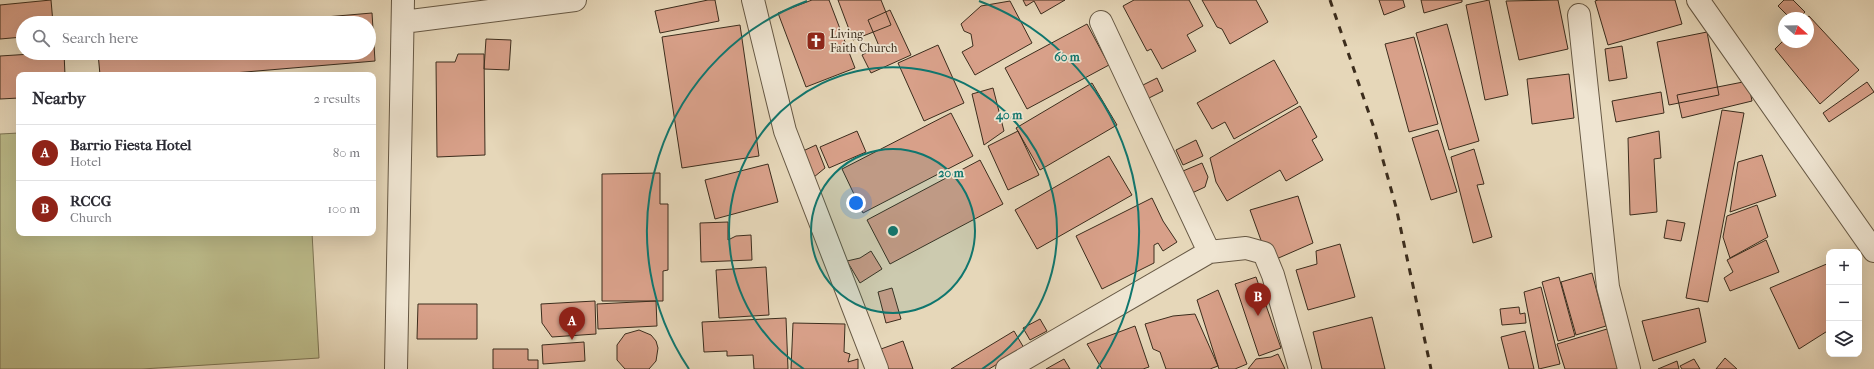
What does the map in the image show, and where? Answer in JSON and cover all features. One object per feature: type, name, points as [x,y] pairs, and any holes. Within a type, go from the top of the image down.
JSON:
[{"type":"street","points":[[396,369],[403,0]]},
{"type":"street","points":[[403,22],[575,0]]},
{"type":"street","points":[[753,0],[785,131],[877,369]]},
{"type":"street","points":[[1698,0],[1874,251]]},
{"type":"street","points":[[1579,15],[1608,287],[1629,369]]},
{"type":"street","points":[[1101,22],[1209,252]]},
{"type":"street","points":[[1007,369],[1209,252],[1246,248],[1264,253],[1273,275],[1300,369]]},
{"type":"green space","points":[[16,133],[16,236],[312,236],[319,358],[142,369],[0,369],[0,134]]},
{"type":"building","points":[[51,0],[52,16],[16,16],[16,38],[0,39],[0,5]]},
{"type":"building","points":[[708,0],[715,0],[719,21],[660,33],[655,11]]},
{"type":"building","name":"Living Faith Church","points":[[812,0],[829,0],[855,68],[806,87],[778,13]]},
{"type":"building","points":[[838,0],[881,0],[891,25],[853,40]]},
{"type":"building","points":[[1023,0],[1065,0],[1041,14],[1034,1],[1026,6]]},
{"type":"building","points":[[1134,0],[1189,0],[1203,26],[1187,35],[1196,51],[1162,69],[1151,49],[1147,51],[1123,6]]},
{"type":"building","points":[[1202,0],[1256,0],[1268,22],[1230,44],[1222,29],[1217,27]]},
{"type":"building","points":[[1379,0],[1403,0],[1405,7],[1384,15]]},
{"type":"building","points":[[1421,0],[1462,0],[1462,2],[1424,13]]},
{"type":"building","points":[[1489,0],[1508,95],[1485,100],[1466,5]]},
{"type":"building","points":[[1558,0],[1568,49],[1519,60],[1506,1]]},
{"type":"building","points":[[1675,0],[1682,24],[1608,45],[1595,1]]},
{"type":"building","points":[[1784,0],[1793,0],[1805,12],[1784,12],[1778,6]]},
{"type":"building","points":[[1010,1],[1032,43],[975,75],[962,52],[973,46],[971,34],[964,31],[961,24],[981,6]]},
{"type":"building","points":[[890,10],[911,55],[871,73],[862,55],[879,46],[868,20]]},
{"type":"building","points":[[372,13],[372,16],[337,16]]},
{"type":"building","points":[[1814,21],[1859,70],[1820,104],[1775,49],[1778,46],[1778,48],[1814,48]]},
{"type":"building","points":[[1087,24],[1109,65],[1027,109],[1005,68]]},
{"type":"building","points":[[1447,24],[1479,141],[1449,150],[1416,33]]},
{"type":"building","points":[[740,25],[759,156],[682,168],[662,37]]},
{"type":"building","points":[[1707,32],[1719,95],[1669,105],[1657,42]]},
{"type":"building","points":[[1414,37],[1438,124],[1409,132],[1385,44]]},
{"type":"building","points":[[486,39],[511,40],[509,70],[484,69]]},
{"type":"building","points":[[938,45],[964,103],[924,121],[898,63]]},
{"type":"building","points":[[1622,46],[1627,78],[1609,81],[1605,49]]},
{"type":"building","points":[[458,54],[484,54],[485,155],[437,157],[436,62],[455,62]]},
{"type":"building","points":[[16,55],[16,60],[64,60],[65,72],[16,72],[16,98],[0,99],[0,56]]},
{"type":"building","points":[[99,60],[375,61],[245,72],[100,72]]},
{"type":"building","points":[[1274,60],[1298,103],[1234,139],[1225,122],[1212,129],[1197,103]]},
{"type":"building","points":[[1569,74],[1574,118],[1532,124],[1527,79]]},
{"type":"building","points":[[1157,78],[1163,91],[1147,99],[1141,86]]},
{"type":"building","points":[[1748,81],[1752,101],[1682,118],[1677,95]]},
{"type":"building","points":[[1867,82],[1874,92],[1829,122],[1823,113]]},
{"type":"building","points":[[1092,83],[1117,125],[1040,170],[1016,128]]},
{"type":"building","points":[[993,88],[1004,131],[984,145],[972,94]]},
{"type":"building","points":[[1661,92],[1664,113],[1616,122],[1612,101]]},
{"type":"building","points":[[1300,106],[1317,137],[1312,140],[1323,160],[1286,181],[1280,170],[1227,201],[1216,182],[1210,158]]},
{"type":"building","points":[[1722,110],[1744,113],[1708,302],[1686,298]]},
{"type":"building","points":[[951,113],[973,156],[863,213],[842,169]]},
{"type":"building","points":[[1438,130],[1457,192],[1431,200],[1412,138]]},
{"type":"building","points":[[857,131],[866,152],[829,168],[820,147]]},
{"type":"building","points":[[1018,131],[1039,175],[1008,190],[988,146]]},
{"type":"building","points":[[1659,131],[1661,158],[1654,159],[1657,212],[1630,215],[1628,138]]},
{"type":"building","points":[[1196,140],[1203,156],[1183,165],[1176,150]]},
{"type":"building","points":[[816,145],[825,168],[814,177],[803,151]]},
{"type":"building","points":[[1474,149],[1484,184],[1477,185],[1492,237],[1473,243],[1451,157]]},
{"type":"building","points":[[1762,155],[1776,196],[1730,212],[1738,162]]},
{"type":"building","points":[[1109,156],[1132,195],[1037,249],[1015,210]]},
{"type":"building","points":[[980,160],[1003,204],[890,264],[867,220]]},
{"type":"building","points":[[1202,163],[1208,177],[1205,187],[1192,193],[1183,171]]},
{"type":"building","points":[[768,164],[778,202],[715,219],[705,180]]},
{"type":"building","points":[[660,173],[660,204],[668,204],[668,270],[663,271],[663,301],[602,301],[602,174]]},
{"type":"building","points":[[1298,196],[1313,243],[1274,260],[1266,242],[1262,243],[1250,210]]},
{"type":"building","points":[[1152,198],[1163,221],[1177,242],[1163,251],[1158,243],[1154,245],[1154,263],[1102,289],[1076,236]]},
{"type":"building","points":[[1757,205],[1768,237],[1730,258],[1723,237],[1727,216]]},
{"type":"building","points":[[1667,220],[1685,223],[1681,241],[1664,238]]},
{"type":"building","points":[[728,222],[728,240],[736,236],[751,235],[752,260],[701,262],[700,223]]},
{"type":"building","points":[[1766,240],[1779,272],[1730,291],[1724,278],[1733,272],[1727,260]]},
{"type":"building","points":[[1340,244],[1355,297],[1308,310],[1296,270],[1317,264],[1316,251]]},
{"type":"building","points":[[871,251],[882,269],[860,283],[847,261],[860,258]]},
{"type":"building","points":[[1826,264],[1826,332],[1799,349],[1770,288]]},
{"type":"building","points":[[766,267],[769,315],[719,318],[716,270]]},
{"type":"building","points":[[1592,273],[1606,326],[1576,335],[1561,282]]},
{"type":"building","points":[[1256,277],[1281,348],[1259,356],[1235,284]]},
{"type":"building","points":[[1559,277],[1575,336],[1558,341],[1542,282]]},
{"type":"building","points":[[1541,287],[1560,364],[1539,369],[1524,292]]},
{"type":"building","points":[[892,288],[901,319],[886,323],[878,292]]},
{"type":"building","points":[[1218,290],[1247,364],[1235,369],[1219,369],[1197,300]]},
{"type":"building","points":[[595,301],[596,334],[552,337],[542,323],[541,304]]},
{"type":"building","points":[[656,301],[657,326],[598,329],[597,304]]},
{"type":"building","points":[[418,304],[477,304],[477,339],[417,339]]},
{"type":"building","points":[[1519,307],[1520,314],[1525,313],[1526,323],[1502,325],[1500,309]]},
{"type":"building","points":[[1699,308],[1706,342],[1653,361],[1642,321]]},
{"type":"building","points":[[1195,314],[1218,366],[1210,369],[1166,369],[1160,352],[1153,349],[1145,324],[1173,316]]},
{"type":"building","points":[[1372,317],[1385,369],[1322,369],[1313,332]]},
{"type":"building","points":[[786,318],[788,369],[754,369],[753,355],[727,356],[727,351],[704,352],[702,322]]},
{"type":"building","points":[[1040,319],[1047,331],[1030,340],[1023,328]]},
{"type":"building","points":[[793,323],[845,324],[844,352],[850,354],[848,362],[858,359],[858,369],[791,369]]},
{"type":"building","points":[[1135,326],[1149,367],[1143,369],[1102,369],[1087,344]]},
{"type":"building","points":[[1607,329],[1618,369],[1565,369],[1557,344]]},
{"type":"building","points":[[639,330],[651,335],[656,341],[658,348],[656,361],[649,369],[625,369],[617,360],[617,345],[625,334]]},
{"type":"building","points":[[1014,331],[1024,348],[989,369],[951,369]]},
{"type":"building","points":[[1525,331],[1534,369],[1509,369],[1501,337]]},
{"type":"building","points":[[903,341],[913,369],[888,369],[881,349]]},
{"type":"building","points":[[584,342],[585,361],[543,364],[542,345]]},
{"type":"building","points":[[493,349],[528,349],[528,360],[538,360],[538,369],[493,369]]},
{"type":"building","points":[[1278,354],[1285,369],[1248,369],[1256,359],[1271,357]]},
{"type":"building","points":[[1725,358],[1737,369],[1716,369]]},
{"type":"building","points":[[1064,359],[1070,369],[1046,369]]},
{"type":"building","points":[[1694,359],[1700,369],[1682,369],[1680,366]]},
{"type":"building","points":[[1677,361],[1679,369],[1658,369]]},
{"type":"railway","points":[[1330,0],[1374,128],[1396,207],[1431,369]]},
{"type":"place","name":"Living Faith Church","points":[[816,41]]},
{"type":"place","name":"RCCG","points":[[1258,316]]},
{"type":"place","name":"Barrio Fiesta Hotel","points":[[572,340]]}]
